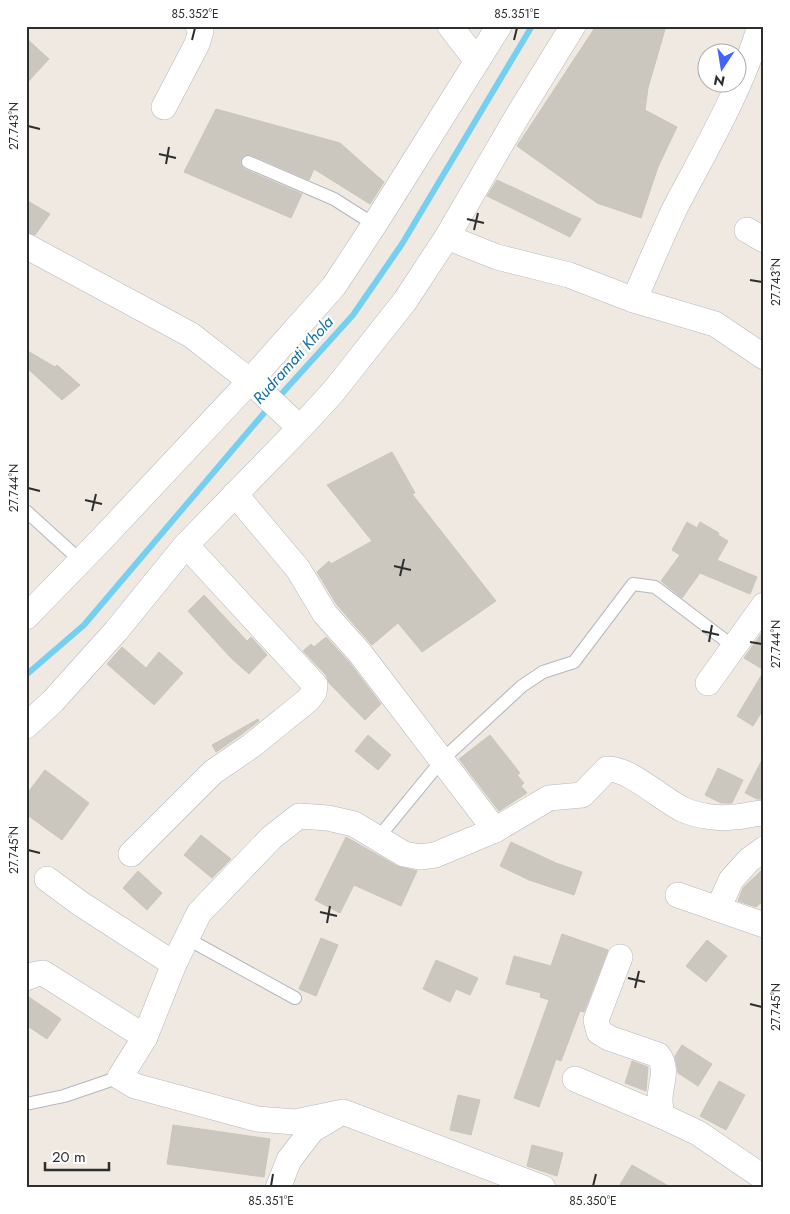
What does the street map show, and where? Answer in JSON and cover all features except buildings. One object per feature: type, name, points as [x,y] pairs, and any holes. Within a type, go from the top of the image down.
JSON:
[{"type":"street","points":[[164,107],[197,44],[201,31],[198,26]]},
{"type":"street","points":[[450,26],[477,61]]},
{"type":"street","points":[[26,617],[255,386],[334,286],[375,225],[499,26]]},
{"type":"street","points":[[26,726],[53,701],[116,631],[186,544],[235,494],[293,422],[332,392],[405,301],[447,237],[518,115],[573,26]]},
{"type":"street","points":[[634,300],[676,207],[733,97],[754,47],[760,26]]},
{"type":"street","points":[[447,237],[497,256],[569,275],[634,300],[715,324],[764,358]]},
{"type":"street","points":[[26,246],[191,335],[255,386],[293,422]]},
{"type":"street","points":[[235,494],[298,569],[325,614],[360,652],[495,830]]},
{"type":"street","points":[[131,854],[213,772],[251,746],[308,700],[314,692],[314,685],[186,544]]},
{"type":"street","points":[[708,683],[764,605]]},
{"type":"street","points":[[543,1188],[343,1112],[295,1122],[257,1119],[135,1086],[120,1077],[145,1037],[174,964],[199,913],[272,837],[298,816],[328,818],[354,824],[404,854],[420,857],[435,855],[495,830],[549,798],[582,795],[607,769],[614,768],[683,810],[702,816],[732,818],[764,813]]},
{"type":"street","points":[[718,909],[731,880],[749,860],[764,849]]},
{"type":"street","points":[[47,879],[81,904],[174,964]]},
{"type":"street","points":[[678,895],[764,925]]},
{"type":"street","points":[[620,957],[596,1020],[599,1032],[609,1038],[658,1055],[662,1060],[664,1071],[660,1100],[662,1116]]},
{"type":"street","points":[[26,978],[43,973],[145,1037]]},
{"type":"street","points":[[575,1079],[698,1133],[764,1178]]},
{"type":"street","points":[[278,1188],[289,1160],[312,1130],[343,1112]]},
{"type":"lane","points":[[248,162],[334,199],[375,225]]},
{"type":"lane","points":[[26,512],[81,561]]},
{"type":"lane","points":[[378,838],[442,760],[522,686],[543,672],[574,662],[633,584],[655,588],[734,647]]},
{"type":"lane","points":[[186,938],[295,998]]},
{"type":"lane","points":[[26,1104],[64,1096],[120,1077]]},
{"type":"waterway","name":"Rudramati Khola","points":[[277,399],[353,315],[402,244],[532,26]]},
{"type":"waterway","name":"Rudramati Khola","points":[[26,675],[84,625],[270,406]]}]
